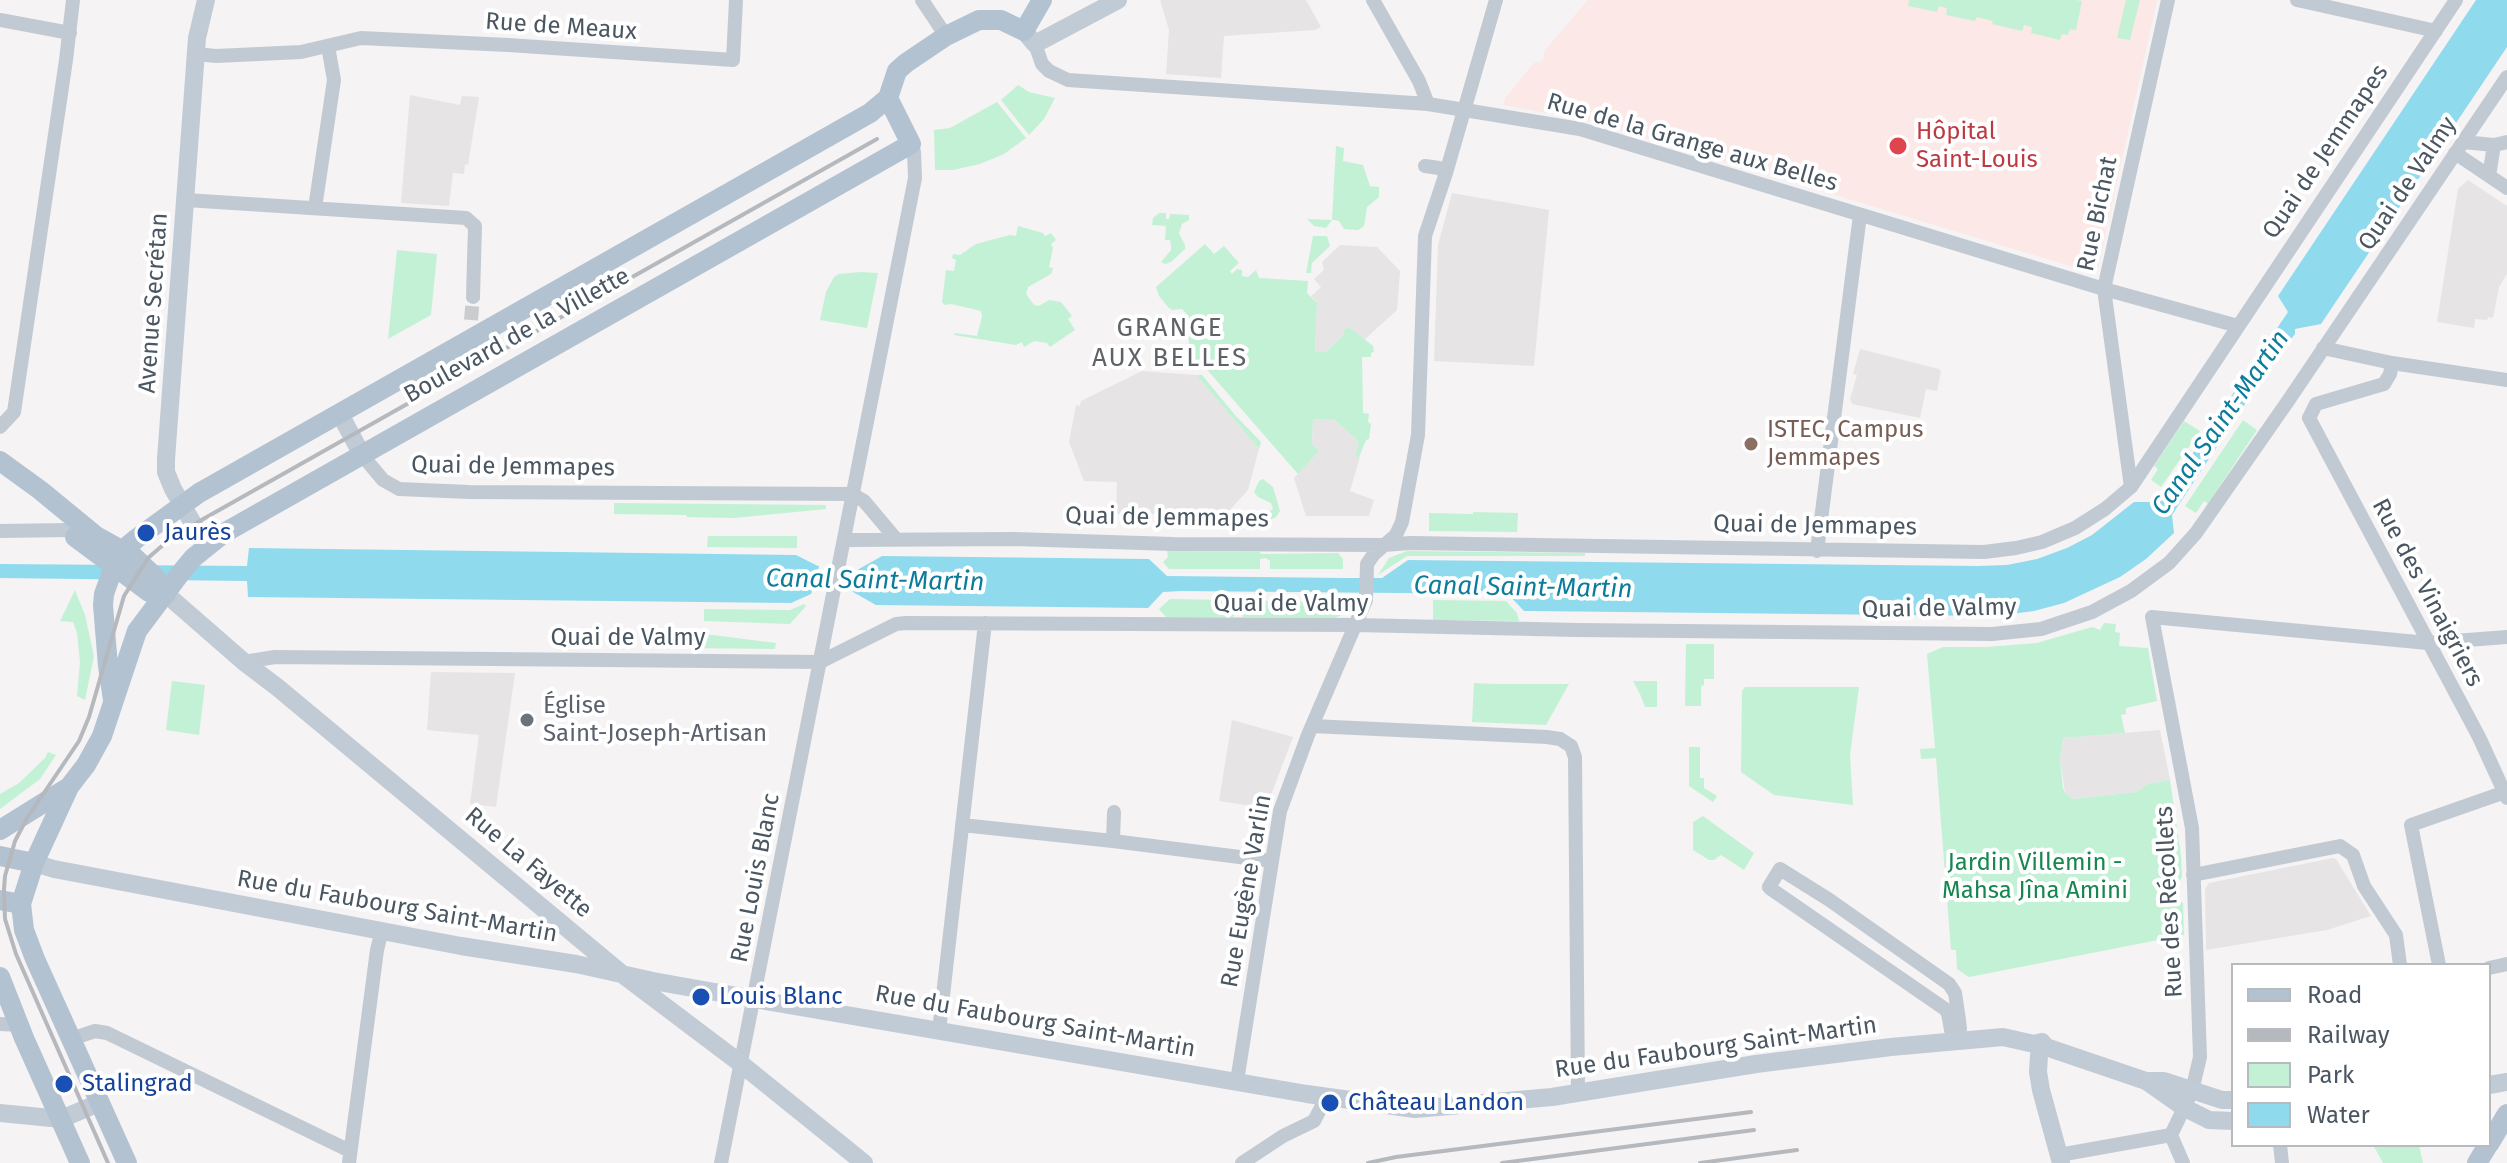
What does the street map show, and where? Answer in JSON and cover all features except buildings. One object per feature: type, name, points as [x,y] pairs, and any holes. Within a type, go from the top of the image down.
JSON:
[{"type":"main road","name":"Avenue Secrétan","points":[[206,0],[196,54],[166,459],[166,472],[181,507],[206,546]]},
{"type":"main road","points":[[1001,20],[1007,0]]},
{"type":"main road","points":[[1033,42],[1042,0]]},
{"type":"main road","points":[[1033,42],[1118,0]]},
{"type":"main road","points":[[911,144],[888,98],[897,71],[906,63],[946,36],[979,20],[1001,20],[1033,42]]},
{"type":"main road","name":"Boulevard de la Villette","points":[[118,558],[199,493],[340,414],[473,330],[870,113],[888,98]]},
{"type":"main road","name":"Boulevard de la Villette","points":[[69,787],[102,736],[137,631],[193,558],[206,546],[911,144]]},
{"type":"main road","name":"Quai de Jemmapes","points":[[340,414],[362,455]]},
{"type":"main road","points":[[0,463],[68,530],[118,558]]},
{"type":"main road","points":[[0,463],[40,490],[96,536],[149,592],[166,594]]},
{"type":"main road","points":[[114,704],[103,605],[106,585],[118,558]]},
{"type":"main road","name":"Rue La Fayette","points":[[166,594],[622,974],[740,1063],[864,1163]]},
{"type":"main road","points":[[0,830],[69,787]]},
{"type":"main road","points":[[69,787],[34,863],[21,904],[24,930],[127,1163]]},
{"type":"main road","points":[[0,856],[34,863]]},
{"type":"main road","name":"Rue du Faubourg Saint-Martin","points":[[34,863],[754,999],[1415,1109],[1578,1093],[1756,1064],[2003,1037],[2146,1081],[2187,1099],[2209,1120],[2231,1121]]},
{"type":"main road","points":[[0,900],[21,904]]},
{"type":"main road","points":[[0,977],[10,1025],[61,1119],[80,1163]]},
{"type":"main road","points":[[2040,1049],[2038,1072],[2041,1090],[2060,1159]]},
{"type":"main road","name":"Rue du Faubourg Saint-Martin","points":[[2187,1099],[2231,1100]]},
{"type":"main road","points":[[0,1113],[61,1119],[99,1103]]},
{"type":"main road","points":[[2491,1141],[2507,1114]]},
{"type":"street","points":[[0,427],[14,412],[73,0]]},
{"type":"street","name":"Rue de Meaux","points":[[196,54],[301,52],[361,38],[733,60],[736,0]]},
{"type":"street","points":[[922,0],[946,36]]},
{"type":"street","points":[[1373,0],[1419,81],[1428,104]]},
{"type":"street","points":[[1384,545],[1396,535],[1402,522],[1416,455],[1425,236],[1496,0]]},
{"type":"street","name":"Rue Bichat","points":[[2131,487],[2104,289],[2168,0]]},
{"type":"street","points":[[2297,0],[2339,5],[2436,31]]},
{"type":"street","name":"Quai de Jemmapes","points":[[846,540],[1410,543],[1984,552],[2042,542],[2075,528],[2131,487],[2456,0]]},
{"type":"street","points":[[0,20],[70,33]]},
{"type":"street","name":"Rue de la Grange aux Belles","points":[[1033,42],[1042,64],[1068,80],[1428,104],[1580,129],[2104,289],[2238,326]]},
{"type":"street","points":[[315,208],[334,80],[328,46]]},
{"type":"street","name":"Quai de Valmy","points":[[244,662],[275,657],[820,662],[896,624],[1356,625],[1992,634],[2041,629],[2092,612],[2117,599],[2169,563],[2193,536],[2507,77]]},
{"type":"street","points":[[2459,148],[2501,143],[2489,176]]},
{"type":"street","points":[[846,540],[852,494],[915,178],[911,144]]},
{"type":"street","points":[[2459,148],[2507,188]]},
{"type":"street","points":[[1425,166],[1439,168],[1446,173]]},
{"type":"street","points":[[186,200],[466,218],[475,226],[473,297]]},
{"type":"street","points":[[1817,551],[1860,215]]},
{"type":"street","points":[[2323,348],[2392,363],[2507,380]]},
{"type":"street","name":"Rue des Vinaigriers","points":[[2392,363],[2384,384],[2316,404],[2309,418],[2479,737],[2506,795]]},
{"type":"street","name":"Quai de Jemmapes","points":[[362,455],[383,480],[399,489],[852,494]]},
{"type":"street","points":[[852,494],[864,501],[896,539]]},
{"type":"street","points":[[0,531],[68,530]]},
{"type":"street","name":"Rue Louis Blanc","points":[[721,1163],[846,540]]},
{"type":"street","name":"Rue Eugène Varlin","points":[[1237,1081],[1264,860],[1312,726],[1366,600],[1367,564],[1384,545]]},
{"type":"street","name":"Rue des Récollets","points":[[2171,1135],[2187,1099],[2200,1057],[2192,828],[2152,617],[2428,643]]},
{"type":"street","points":[[939,1031],[985,623]]},
{"type":"street","points":[[2428,643],[2507,637]]},
{"type":"street","points":[[1312,726],[1547,737],[1560,739],[1571,746],[1575,757],[1578,1093]]},
{"type":"street","points":[[2439,963],[2411,825],[2506,795]]},
{"type":"street","points":[[1113,841],[1114,812]]},
{"type":"street","points":[[962,825],[1264,860]]},
{"type":"street","points":[[2193,875],[2329,847],[2348,849],[2364,886],[2396,935],[2400,963]]},
{"type":"street","points":[[1780,869],[1940,976],[1953,989],[1957,1002],[1960,1029],[1957,1040],[1951,1030],[1948,1013],[1771,889],[1769,887],[1780,869]]},
{"type":"street","points":[[71,1039],[95,1031],[107,1033],[350,1157],[382,930]]},
{"type":"street","points":[[1938,1005],[1957,1002]]},
{"type":"street","points":[[1242,1163],[1283,1136],[1314,1121],[1327,1096]]},
{"type":"street","points":[[2060,1159],[2171,1135],[2183,1163]]},
{"type":"shaded area","points":[[1160,0],[1306,0],[1321,27],[1315,30],[1224,36],[1221,78],[1166,74],[1169,30]]},
{"type":"shaded area","name":"Hôpital Saint-Louis","points":[[1588,0],[2157,0],[2098,268],[2090,272],[1590,121],[1503,105],[1534,63],[1543,61],[1545,50]]},
{"type":"shaded area","points":[[410,95],[460,105],[462,96],[479,97],[468,165],[465,164],[464,174],[453,173],[449,206],[401,203]]},
{"type":"shaded area","points":[[2468,180],[2507,206],[2507,274],[2499,287],[2493,318],[2475,319],[2474,328],[2437,322],[2458,189]]},
{"type":"shaded area","points":[[1452,193],[1549,210],[1534,366],[1434,361],[1438,245]]},
{"type":"shaded area","points":[[1340,245],[1377,247],[1400,271],[1397,310],[1364,340],[1349,327],[1346,334],[1326,352],[1315,352],[1317,303],[1311,296],[1321,287],[1314,279],[1324,270],[1322,262]]},
{"type":"shaded area","points":[[1860,349],[1939,369],[1937,391],[1926,389],[1920,418],[1852,404],[1850,399],[1857,375],[1853,374]]},
{"type":"shaded area","points":[[1142,371],[1196,375],[1259,449],[1248,490],[1228,512],[1211,512],[1208,508],[1200,508],[1189,514],[1116,514],[1117,482],[1084,481],[1069,442],[1076,405],[1080,406],[1081,401]]},
{"type":"shaded area","points":[[1313,419],[1335,420],[1359,442],[1355,455],[1360,457],[1350,491],[1374,500],[1369,516],[1306,516],[1294,478],[1319,451],[1312,444]]},
{"type":"shaded area","points":[[431,672],[515,673],[496,807],[470,804],[479,735],[427,730]]},
{"type":"shaded area","points":[[1232,720],[1293,737],[1266,808],[1219,801]]},
{"type":"shaded area","points":[[2160,730],[2170,780],[2148,784],[2136,792],[2074,799],[2065,793],[2060,757],[2063,738]]},
{"type":"shaded area","points":[[2333,858],[2371,916],[2327,930],[2206,950],[2205,889],[2209,883]]},
{"type":"green space","points":[[1909,0],[2082,1],[2076,30],[2070,29],[2068,35],[2062,34],[2060,40],[2031,33],[2032,27],[2024,25],[2022,31],[1977,17],[1975,21],[1946,15],[1947,8],[1939,6],[1937,12],[1908,6]]},
{"type":"green space","points":[[2126,0],[2140,0],[2130,40],[2117,38]]},
{"type":"green space","points":[[1018,85],[1029,92],[1055,98],[1044,119],[1029,135],[1001,100]]},
{"type":"green space","points":[[997,102],[1026,138],[1004,154],[980,164],[935,170],[934,130],[950,128]]},
{"type":"green space","points":[[1336,146],[1344,148],[1343,161],[1363,165],[1370,186],[1379,187],[1379,197],[1367,207],[1364,226],[1358,230],[1344,229],[1339,221],[1332,220]]},
{"type":"green space","points":[[1159,213],[1166,213],[1166,219],[1170,214],[1189,215],[1189,220],[1182,224],[1179,233],[1185,249],[1165,264],[1161,262],[1171,250],[1170,240],[1165,240],[1166,226],[1152,225],[1153,218]]},
{"type":"green space","points":[[1307,219],[1332,220],[1326,228],[1314,226]]},
{"type":"green space","points":[[1018,226],[1045,236],[1051,233],[1056,240],[1051,244],[1051,274],[1028,287],[1026,294],[1034,305],[1039,306],[1049,300],[1061,302],[1072,316],[1068,319],[1075,330],[1050,347],[1047,343],[1034,341],[1024,347],[1022,342],[1016,345],[954,335],[977,336],[982,317],[981,311],[942,302],[946,270],[954,271],[956,260],[952,258],[953,254],[960,255],[976,244],[1016,236]]},
{"type":"green space","points":[[1313,236],[1327,236],[1330,246],[1312,263],[1311,273],[1306,273]]},
{"type":"green space","points":[[1205,244],[1214,254],[1224,246],[1239,263],[1230,271],[1232,274],[1237,269],[1242,270],[1242,276],[1248,277],[1256,270],[1259,278],[1308,281],[1307,293],[1317,303],[1315,352],[1326,352],[1349,327],[1373,346],[1371,357],[1362,357],[1363,413],[1369,414],[1368,422],[1371,424],[1369,439],[1359,457],[1355,455],[1359,442],[1335,420],[1313,419],[1312,444],[1319,451],[1298,474],[1190,354],[1186,313],[1182,309],[1172,310],[1168,307],[1156,287]]},
{"type":"green space","points":[[397,250],[437,254],[431,315],[388,339]]},
{"type":"green space","points":[[861,272],[878,273],[867,328],[820,320],[826,292],[834,277]]},
{"type":"green space","points":[[1196,375],[1202,375],[1261,442],[1259,449]]},
{"type":"green space","points":[[2243,420],[2257,430],[2208,504],[2204,501],[2196,513],[2185,506]]},
{"type":"green space","points":[[2184,421],[2200,431],[2161,487],[2151,480],[2158,469],[2154,466]]},
{"type":"green space","points":[[1263,479],[1273,487],[1280,511],[1266,522],[1263,516],[1273,509],[1271,503],[1254,492]]},
{"type":"green space","points":[[614,503],[826,505],[826,509],[734,518],[687,517],[614,514]]},
{"type":"green space","points":[[1429,513],[1518,513],[1517,532],[1429,531]]},
{"type":"green space","points":[[708,536],[797,536],[797,548],[707,547]]},
{"type":"green space","points":[[1167,551],[1338,553],[1343,559],[1343,569],[1270,569],[1270,561],[1266,558],[1260,559],[1260,569],[1169,569],[1163,562],[1168,557]]},
{"type":"green space","points":[[1407,551],[1585,553],[1585,556],[1407,556],[1378,575],[1389,558]]},
{"type":"green space","points":[[75,590],[85,615],[94,656],[85,700],[77,696],[80,662],[77,633],[73,622],[60,621]]},
{"type":"green space","points":[[1170,599],[1225,600],[1225,608],[1235,608],[1236,600],[1342,603],[1342,610],[1340,616],[1334,618],[1243,615],[1166,617],[1159,609]]},
{"type":"green space","points":[[1433,600],[1506,601],[1517,613],[1519,621],[1433,620]]},
{"type":"green space","points":[[804,604],[806,606],[790,624],[704,621],[704,609],[790,610]]},
{"type":"green space","name":"Jardin Villemin - Mahsa Jîna Amini","points":[[2104,623],[2116,624],[2115,632],[2120,633],[2119,646],[2148,648],[2157,701],[2126,708],[2126,714],[2121,715],[2125,733],[2063,738],[2060,758],[2063,788],[2074,799],[2136,792],[2148,784],[2170,780],[2181,856],[2182,877],[2177,884],[2178,899],[2183,903],[2184,935],[1969,977],[1957,969],[1956,950],[1951,950],[1936,758],[1921,759],[1920,749],[1935,748],[1927,654],[1943,647],[2037,643],[2092,627],[2100,630]]},
{"type":"green space","points":[[689,632],[776,643],[775,649],[689,648]]},
{"type":"green space","points":[[1686,644],[1714,644],[1714,679],[1704,679],[1701,706],[1685,706]]},
{"type":"green space","points":[[172,681],[205,685],[199,735],[166,730]]},
{"type":"green space","points":[[1633,681],[1657,681],[1657,707],[1645,707]]},
{"type":"green space","points":[[1474,683],[1569,684],[1546,725],[1472,722]]},
{"type":"green space","points":[[1745,687],[1859,687],[1850,755],[1853,805],[1774,795],[1741,772],[1742,691]]},
{"type":"green space","points":[[1689,747],[1700,747],[1700,778],[1704,778],[1704,788],[1717,796],[1713,802],[1689,786]]},
{"type":"green space","points":[[48,752],[56,755],[40,779],[0,809],[0,794],[19,783]]},
{"type":"green space","points":[[1703,816],[1754,853],[1744,870],[1721,855],[1709,860],[1693,850],[1693,822]]},
{"type":"green space","points":[[2374,1147],[2419,1147],[2423,1163],[2383,1163]]},
{"type":"water","name":"Canal Saint-Martin","points":[[2476,0],[2507,0],[2507,47],[2321,324],[2295,329],[2295,334],[2272,363],[2172,515],[2174,533],[2146,559],[2120,577],[2064,603],[2034,611],[1995,616],[1524,611],[1508,594],[1181,591],[1163,592],[1148,608],[876,605],[853,592],[811,594],[791,603],[248,597],[247,581],[0,578],[0,564],[247,566],[249,548],[796,555],[818,566],[859,569],[882,556],[1149,559],[1167,576],[1345,578],[1382,578],[1408,560],[1978,566],[2007,565],[2037,559],[2092,535],[2134,502],[2160,502],[2288,312],[2278,296]]},
{"type":"pier","points":[[820,563],[860,564],[852,596],[810,598]]},
{"type":"tunnel","points":[[471,320],[473,297]]},
{"type":"railway","points":[[108,1163],[16,954],[5,919],[4,889],[15,841],[79,741],[89,717],[124,596],[148,558],[170,539],[205,518],[877,139]]},
{"type":"railway","points":[[1368,1163],[1751,1112]]},
{"type":"railway","points":[[1502,1163],[1754,1130]]},
{"type":"railway","points":[[1700,1163],[1797,1150]]},
{"type":"place","name":"Hôpital Saint-Louis","points":[[1898,146]]},
{"type":"place","name":"ISTEC, Campus Jemmapes","points":[[1751,444]]},
{"type":"place","name":"Jaurès","points":[[146,533]]},
{"type":"place","name":"Église Saint-Joseph-Artisan","points":[[527,720]]},
{"type":"place","name":"Louis Blanc","points":[[701,997]]},
{"type":"place","name":"Stalingrad","points":[[64,1084]]},
{"type":"place","name":"Château Landon","points":[[1330,1103]]},
{"type":"district","name":"GRANGE AUX BELLES","points":[[1170,344]]}]
